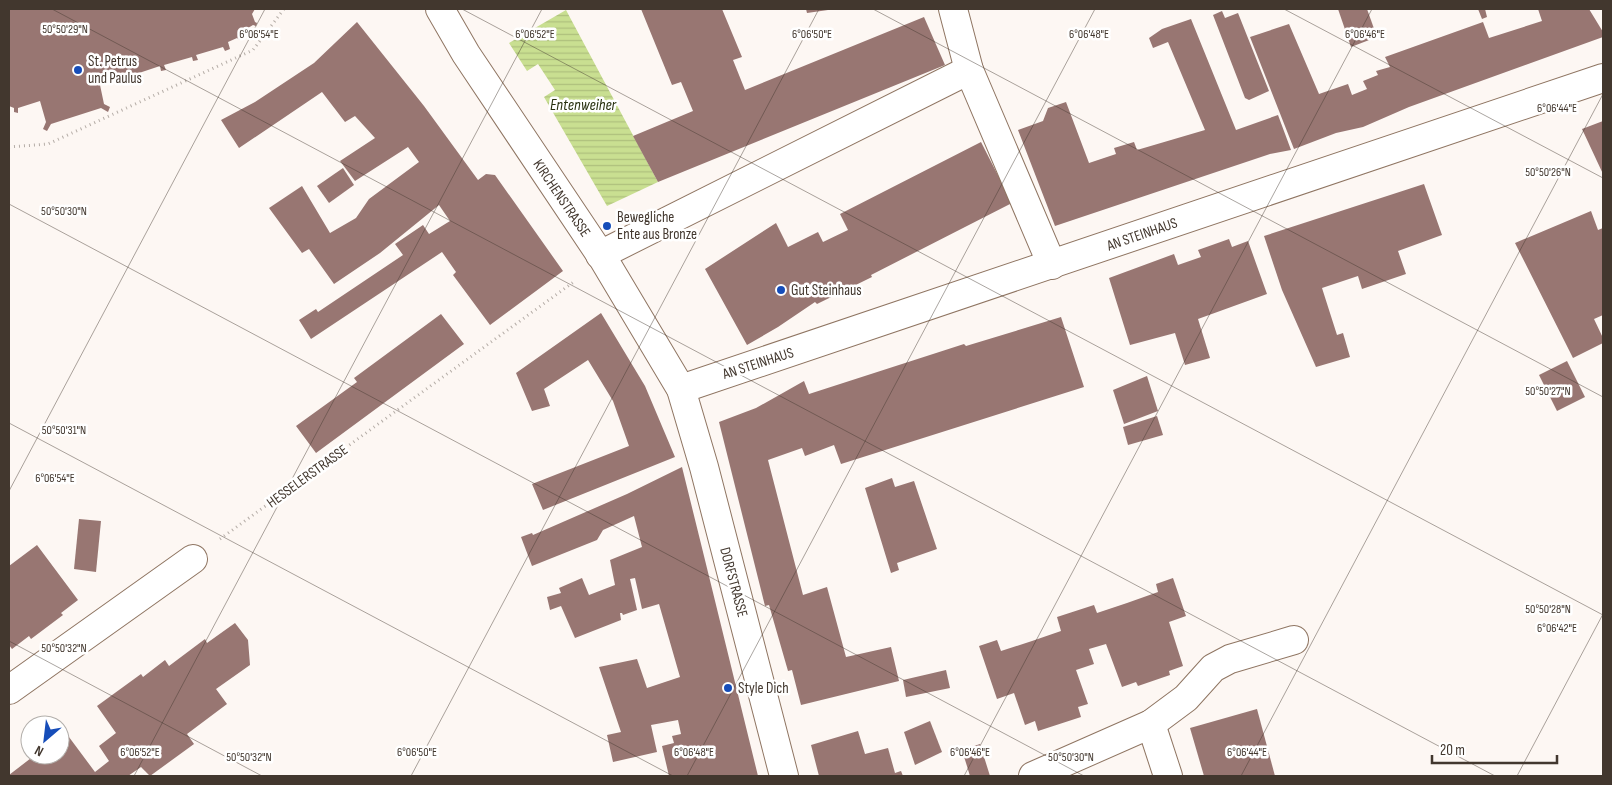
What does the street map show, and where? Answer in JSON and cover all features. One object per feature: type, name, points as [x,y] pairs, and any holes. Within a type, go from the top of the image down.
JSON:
[{"type":"street","name":"KIRCHENSTRASSE","points":[[440,9],[466,54],[602,257],[681,389]]},
{"type":"street","points":[[953,9],[969,70],[1052,265]]},
{"type":"street","points":[[602,257],[969,70]]},
{"type":"street","name":"AN STEINHAUS","points":[[681,389],[1603,78]]},
{"type":"street","name":"DORFSTRASSE","points":[[681,389],[704,467],[784,776]]},
{"type":"street","points":[[9,690],[193,559]]},
{"type":"street","points":[[1033,776],[1151,724],[1186,698],[1213,668],[1230,659],[1294,640]]},
{"type":"street","points":[[1151,724],[1168,776]]},
{"type":"path","points":[[9,147],[48,144],[253,50],[284,9]]},
{"type":"path","name":"HESSELERSTRASSE","points":[[193,559],[602,257]]},
{"type":"water","name":"Entenweiher","points":[[566,10],[658,182],[607,206],[544,97],[555,90],[538,64],[527,71],[509,43]]},
{"type":"building","name":"St. Petrus und Paulus","points":[[9,9],[255,9],[252,14],[257,23],[256,26],[244,27],[240,36],[242,38],[228,42],[230,49],[225,51],[223,47],[196,55],[198,60],[193,61],[192,57],[164,65],[166,70],[161,71],[160,66],[133,75],[134,79],[130,81],[128,76],[100,85],[104,104],[110,107],[108,112],[101,108],[51,124],[47,131],[43,129],[46,122],[40,101],[18,108],[18,113],[14,112],[14,108],[9,106]]},
{"type":"building","points":[[641,9],[722,9],[742,57],[733,60],[745,90],[924,17],[945,65],[658,182],[633,136],[693,111],[681,82],[672,85]]},
{"type":"building","points":[[806,9],[828,9],[828,10],[807,13]]},
{"type":"building","points":[[1338,9],[1367,9],[1377,37],[1351,47]]},
{"type":"building","points":[[1478,9],[1485,9],[1487,17],[1482,19]]},
{"type":"building","points":[[1538,9],[1589,9],[1603,32],[1603,37],[1409,107],[1363,127],[1336,133],[1294,149],[1250,37],[1289,24],[1319,94],[1348,84],[1352,95],[1367,89],[1363,81],[1378,75],[1376,71],[1390,67],[1385,57],[1483,22],[1489,38],[1542,21]]},
{"type":"building","points":[[1222,11],[1225,18],[1238,13],[1269,91],[1249,100],[1245,98],[1213,15]]},
{"type":"building","points":[[1191,19],[1236,130],[1278,115],[1291,150],[1270,154],[1055,226],[1018,130],[1043,121],[1048,108],[1066,102],[1089,163],[1116,154],[1114,148],[1134,142],[1137,150],[1205,130],[1168,42],[1153,48],[1149,38],[1162,29]]},
{"type":"building","points":[[357,22],[424,106],[478,180],[486,174],[495,175],[563,271],[490,325],[453,275],[456,272],[442,252],[311,339],[299,320],[316,309],[318,312],[403,255],[395,244],[423,225],[429,234],[450,221],[439,205],[380,253],[334,284],[309,249],[302,253],[269,208],[302,186],[330,233],[356,218],[369,199],[419,162],[408,147],[355,181],[340,161],[375,138],[355,116],[345,122],[322,92],[239,148],[221,120],[255,102],[314,63]]},
{"type":"building","points":[[1603,121],[1603,174],[1582,129]]},
{"type":"building","points":[[981,142],[1012,203],[871,275],[872,277],[817,304],[815,302],[747,345],[705,269],[776,223],[788,247],[818,232],[823,242],[848,230],[840,214]]},
{"type":"building","points":[[343,168],[354,185],[329,203],[317,186]]},
{"type":"building","points":[[1424,184],[1442,235],[1398,251],[1406,274],[1362,289],[1358,276],[1322,288],[1337,335],[1343,333],[1350,357],[1316,367],[1282,290],[1264,236]]},
{"type":"building","points":[[1591,211],[1598,230],[1603,228],[1603,315],[1594,319],[1603,338],[1603,343],[1573,358],[1515,243]]},
{"type":"building","points":[[1229,239],[1232,247],[1248,241],[1267,294],[1198,319],[1210,358],[1185,365],[1175,333],[1130,345],[1109,278],[1174,254],[1178,265],[1201,257],[1198,250]]},
{"type":"building","points":[[601,313],[645,386],[675,457],[543,510],[532,484],[629,446],[613,401],[588,360],[544,389],[550,406],[532,411],[516,373]]},
{"type":"building","points":[[441,314],[464,344],[316,453],[296,426],[357,382],[354,378]]},
{"type":"building","points":[[1061,317],[1084,387],[841,464],[834,445],[805,456],[802,448],[768,460],[803,595],[827,587],[846,657],[891,647],[899,681],[801,705],[792,670],[788,671],[769,605],[765,606],[719,422],[756,408],[804,381],[809,394],[964,344],[966,346]]},
{"type":"building","points":[[1567,361],[1585,397],[1557,411],[1539,375]]},
{"type":"building","points":[[1147,376],[1158,411],[1124,424],[1113,390]]},
{"type":"building","points":[[1157,416],[1163,435],[1128,445],[1123,427]]},
{"type":"building","points":[[682,467],[758,776],[669,776],[662,746],[674,743],[672,736],[681,734],[678,720],[651,725],[657,752],[613,762],[607,735],[621,732],[599,667],[637,659],[647,688],[680,677],[659,604],[642,609],[635,578],[630,579],[637,610],[623,615],[620,613],[621,620],[575,638],[561,606],[550,610],[547,597],[561,593],[559,588],[582,578],[589,595],[615,585],[610,560],[642,547],[634,516],[603,530],[597,540],[532,566],[521,537],[532,533],[533,535],[627,494]]},
{"type":"building","points":[[892,478],[895,487],[914,481],[937,549],[897,563],[899,570],[891,573],[865,488]]},
{"type":"building","points":[[79,519],[101,521],[96,572],[74,569]]},
{"type":"building","points":[[37,545],[78,600],[61,613],[63,615],[31,639],[29,636],[12,649],[9,645],[9,566]]},
{"type":"building","points":[[1173,578],[1186,616],[1169,622],[1183,666],[1169,671],[1170,675],[1138,686],[1136,682],[1122,687],[1106,644],[1089,649],[1094,664],[1076,670],[1088,704],[1078,707],[1081,717],[1038,731],[1035,721],[1025,725],[1014,693],[997,699],[979,646],[997,640],[1001,651],[1061,631],[1057,617],[1094,605],[1097,613],[1127,603],[1158,592],[1156,584]]},
{"type":"building","points":[[235,623],[248,640],[250,665],[216,689],[227,704],[187,734],[194,744],[150,776],[141,767],[128,776],[9,776],[22,765],[70,765],[70,738],[95,772],[109,761],[99,746],[116,733],[97,706],[141,674],[143,677],[165,660],[169,666],[205,639],[207,643]]},
{"type":"building","points":[[946,670],[950,688],[906,697],[903,680]]},
{"type":"building","points":[[1257,709],[1275,776],[1204,776],[1190,728]]},
{"type":"building","points":[[930,721],[942,752],[915,765],[904,732]]},
{"type":"building","points":[[858,731],[865,754],[888,748],[895,773],[901,771],[903,776],[819,776],[811,745]]},
{"type":"building","points":[[980,744],[990,776],[970,776],[962,750]]},
{"type":"place","name":"St. Petrus und Paulus","points":[[78,70]]},
{"type":"place","name":"Bewegliche Ente aus Bronze","points":[[607,226]]},
{"type":"place","name":"Gut Steinhaus","points":[[781,290]]},
{"type":"place","name":"Style Dich","points":[[728,688]]}]
